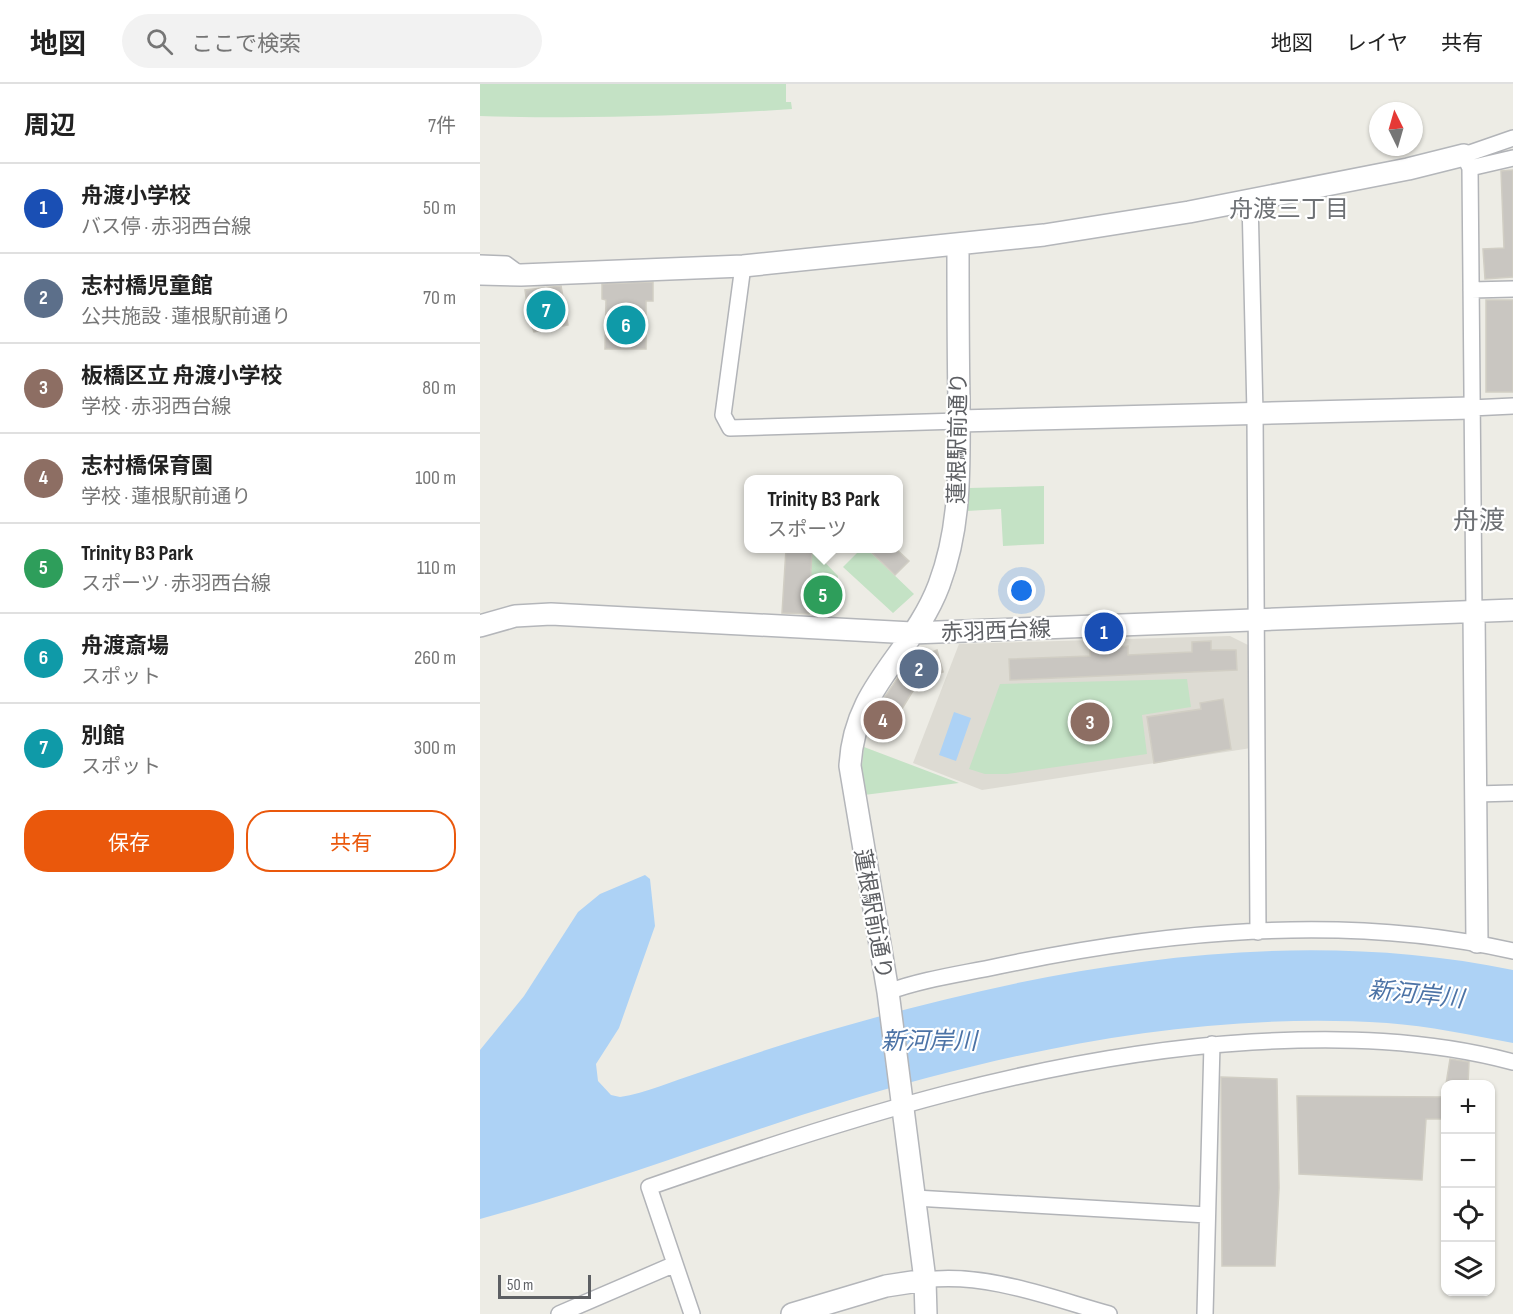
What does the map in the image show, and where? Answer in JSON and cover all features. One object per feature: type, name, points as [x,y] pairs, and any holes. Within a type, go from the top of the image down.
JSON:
[{"type":"street","points":[[1467,162],[1513,138]]},
{"type":"street","points":[[480,274],[521,275],[743,266],[958,246],[1044,236],[1250,200],[1408,169],[1513,158]]},
{"type":"street","points":[[1467,162],[1471,290],[1477,942]]},
{"type":"street","points":[[1250,200],[1255,413],[1258,932]]},
{"type":"street","name":"蓮根駅前通り","points":[[902,1100],[889,995],[850,780],[850,753],[854,733],[866,700],[912,633],[938,587],[944,570],[960,494],[958,246]]},
{"type":"street","points":[[480,263],[506,264],[521,275]]},
{"type":"street","points":[[743,266],[723,415],[730,428],[1513,406]]},
{"type":"street","points":[[1471,290],[1513,290]]},
{"type":"street","name":"赤羽西台線","points":[[480,627],[515,616],[545,614],[912,633],[1513,610]]},
{"type":"street","points":[[1476,794],[1513,793]]},
{"type":"street","points":[[889,995],[1054,954],[1155,940],[1258,932],[1336,930],[1477,942],[1513,951]]},
{"type":"street","points":[[692,1314],[649,1187],[902,1100],[1082,1062],[1145,1051],[1212,1044],[1307,1039],[1401,1042],[1446,1048],[1513,1062]]},
{"type":"street","points":[[1205,1314],[1212,1044]]},
{"type":"street","points":[[902,1100],[925,1280],[926,1314]]},
{"type":"street","points":[[915,1198],[1208,1215]]},
{"type":"street","points":[[559,1314],[675,1264]]},
{"type":"street","points":[[792,1314],[886,1286],[925,1280],[972,1281],[1011,1287],[1109,1314]]},
{"type":"shaded area","points":[[1230,636],[1248,645],[1251,748],[982,790],[913,763],[959,644]]},
{"type":"green space","points":[[480,84],[786,84],[786,102],[791,102],[792,109],[636,116],[480,116]]},
{"type":"green space","points":[[1044,486],[1044,544],[1003,546],[1001,509],[967,511],[969,488]]},
{"type":"green space","points":[[812,553],[816,553],[838,576],[835,615],[809,614]]},
{"type":"green space","points":[[857,553],[871,553],[914,594],[893,613],[843,567]]},
{"type":"green space","points":[[1187,679],[1191,707],[1142,715],[1147,754],[1007,774],[985,774],[969,769],[1000,684]]},
{"type":"green space","points":[[864,747],[959,783],[864,795],[861,774]]},
{"type":"water","points":[[954,712],[971,718],[956,761],[939,755]]},
{"type":"water","name":"新河岸川","points":[[645,875],[650,879],[655,926],[619,1028],[596,1064],[598,1081],[611,1095],[620,1097],[650,1090],[820,1033],[1004,986],[1088,970],[1173,958],[1258,952],[1343,951],[1428,957],[1513,970],[1513,1043],[1403,1024],[1318,1021],[1248,1023],[1110,1038],[974,1066],[906,1084],[795,1117],[571,1192],[480,1219],[480,1050],[524,996],[578,912],[600,894]]},
{"type":"building","points":[[1513,170],[1513,277],[1485,279],[1483,249],[1504,248],[1501,171]]},
{"type":"building","points":[[653,282],[653,301],[646,301],[646,349],[605,349],[606,300],[602,299],[602,284]]},
{"type":"building","points":[[561,286],[568,325],[534,332],[529,319],[525,290]]},
{"type":"building","points":[[1486,300],[1513,300],[1513,392],[1486,392]]},
{"type":"building","points":[[786,553],[812,553],[809,614],[782,613]]},
{"type":"building","points":[[872,553],[900,553],[909,561],[895,575]]},
{"type":"building","points":[[1211,641],[1211,650],[1236,650],[1237,670],[1010,680],[1009,659],[1090,656],[1090,650],[1128,646],[1128,655],[1192,652],[1192,642]]},
{"type":"building","points":[[937,650],[943,672],[934,674],[917,691],[914,689],[886,735],[871,726],[884,698],[910,660]]},
{"type":"building","points":[[1223,699],[1231,749],[1154,763],[1147,717],[1201,709],[1200,703]]},
{"type":"building","points":[[1450,1059],[1469,1062],[1468,1080],[1447,1080]]},
{"type":"building","points":[[1221,1077],[1277,1079],[1279,1188],[1275,1266],[1222,1266]]},
{"type":"building","points":[[1297,1096],[1441,1097],[1441,1119],[1426,1119],[1422,1180],[1299,1174]]},
{"type":"place","name":"別館","points":[[546,310]]},
{"type":"place","name":"舟渡斎場","points":[[626,325]]},
{"type":"place","name":"Trinity B3 Park","points":[[823,595]]},
{"type":"place","name":"舟渡小学校","points":[[1104,632]]},
{"type":"place","name":"志村橋児童館","points":[[919,669]]},
{"type":"place","name":"志村橋保育園","points":[[883,720]]},
{"type":"place","name":"板橋区立 舟渡小学校","points":[[1090,722]]},
{"type":"district","name":"舟渡三丁目","points":[[1289,209]]},
{"type":"district","name":"舟渡","points":[[1479,520]]}]
